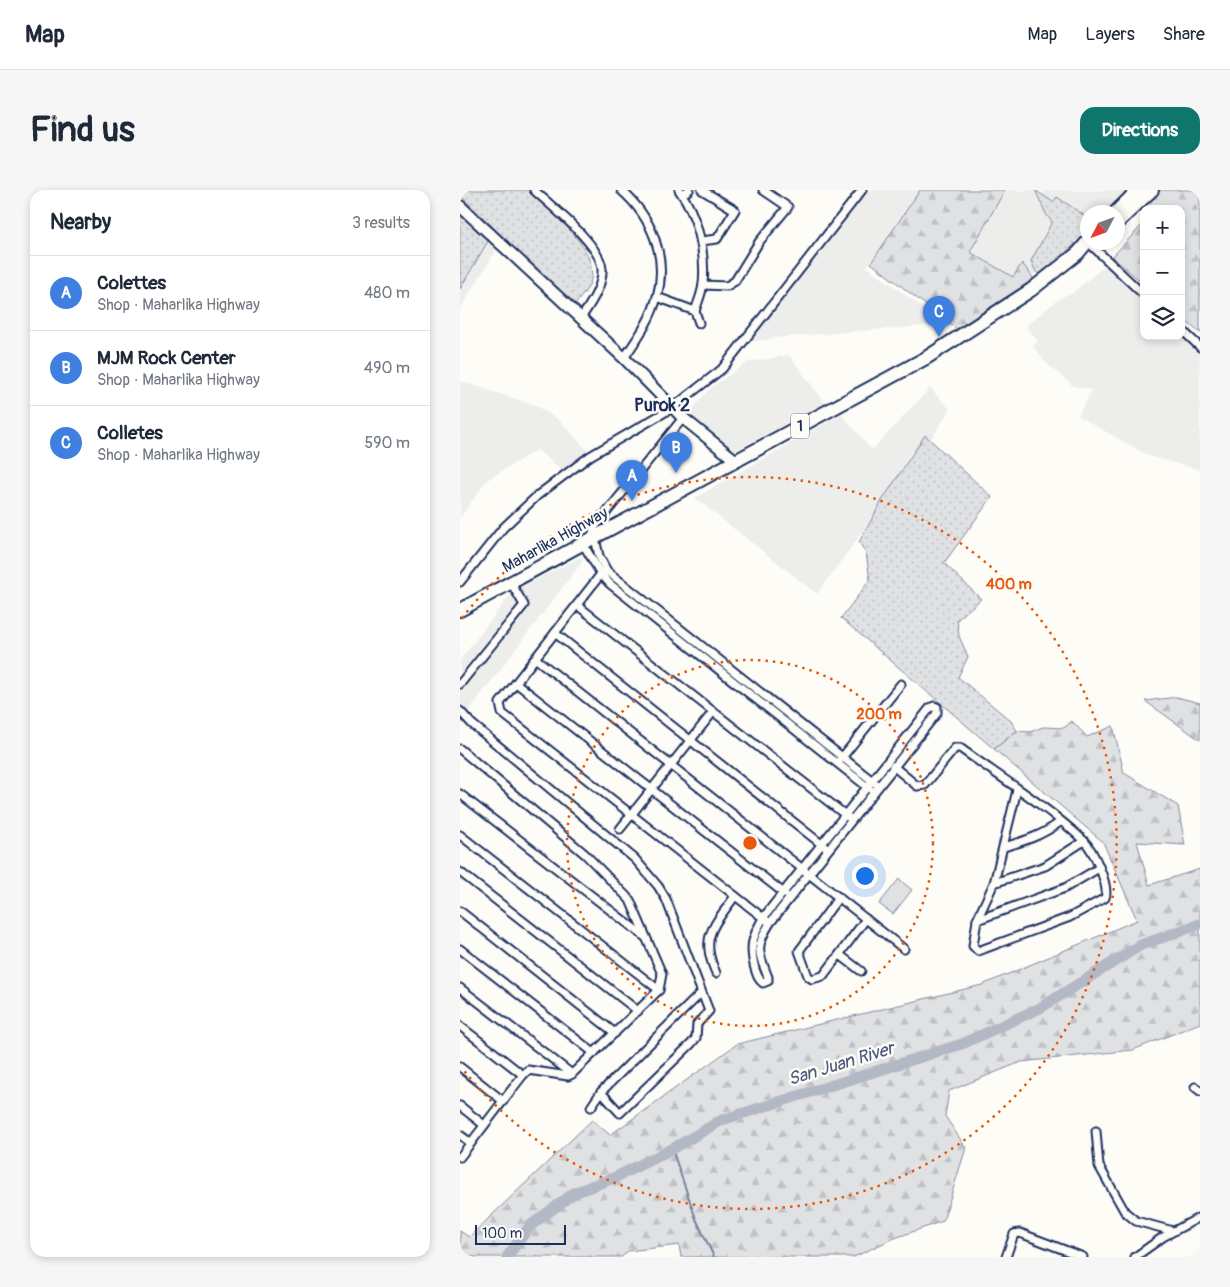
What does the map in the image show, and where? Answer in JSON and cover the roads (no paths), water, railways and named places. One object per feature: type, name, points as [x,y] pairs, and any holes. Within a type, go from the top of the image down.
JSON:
[{"type":"highway","points":[[1123,205],[1138,190]]},
{"type":"highway","points":[[1125,215],[1152,190]]},
{"type":"highway","name":"Maharlika Highway","points":[[460,610],[926,358],[973,330],[1032,290],[1081,250]]},
{"type":"street","points":[[534,190],[594,248],[602,268],[594,298],[581,318]]},
{"type":"street","points":[[621,190],[635,202],[651,226],[661,257],[658,297],[646,325],[624,358]]},
{"type":"street","points":[[690,190],[681,192],[695,220],[701,241],[703,285],[695,311],[699,323]]},
{"type":"street","points":[[701,241],[716,239],[736,210],[702,190]]},
{"type":"street","points":[[703,285],[727,286],[735,282],[759,242],[788,207],[763,190]]},
{"type":"street","points":[[460,582],[503,528],[538,495],[590,456],[672,408],[722,369],[862,190]]},
{"type":"street","points":[[460,206],[624,358],[672,408],[735,460]]},
{"type":"street","points":[[1097,250],[1140,291]]},
{"type":"street","points":[[658,297],[695,311]]},
{"type":"street","points":[[1185,334],[1200,347]]},
{"type":"street","points":[[683,418],[593,529],[588,541],[610,584],[840,760],[880,786]]},
{"type":"street","points":[[588,541],[604,572]]},
{"type":"street","points":[[604,572],[500,703],[502,713],[770,923]]},
{"type":"street","points":[[460,684],[524,605],[510,583]]},
{"type":"street","points":[[577,605],[849,818]]},
{"type":"street","points":[[555,633],[828,850]]},
{"type":"street","points":[[536,658],[904,948]]},
{"type":"street","points":[[516,683],[790,898]]},
{"type":"street","points":[[840,760],[901,684]]},
{"type":"street","points":[[849,818],[822,845],[763,918],[753,937],[751,953],[758,979],[762,983],[768,982],[768,977],[758,952],[760,938],[828,850],[849,818],[871,790],[873,781],[891,765],[937,713],[937,708],[934,706],[930,708],[891,765],[880,786],[871,790]]},
{"type":"street","points":[[620,829],[714,712]]},
{"type":"street","points":[[460,713],[635,859],[658,886],[666,899],[701,993],[710,1011],[697,1024],[696,1038],[691,1044],[620,1113],[601,1092]]},
{"type":"street","points":[[891,765],[917,786],[925,785],[955,748],[960,748],[1017,790],[1060,822],[1084,841],[1096,857],[1106,890],[1105,898],[1070,917],[978,951],[973,946],[977,920],[994,883],[1017,790]]},
{"type":"street","points":[[460,749],[585,854],[630,900],[662,974],[659,990],[572,1074],[568,1076],[528,1070],[460,1157]]},
{"type":"street","points":[[840,760],[871,790]]},
{"type":"street","points":[[460,794],[647,938]]},
{"type":"street","points":[[1004,847],[1029,840],[1048,831],[1060,822]]},
{"type":"street","points":[[460,835],[659,990]]},
{"type":"street","points":[[994,883],[1045,866],[1084,841]]},
{"type":"street","points":[[977,920],[1064,888],[1099,868]]},
{"type":"street","points":[[460,872],[638,1011]]},
{"type":"street","points":[[716,974],[707,947],[711,931],[735,896]]},
{"type":"street","points":[[839,897],[802,945],[799,954],[808,976],[817,980],[823,976],[866,919]]},
{"type":"street","points":[[460,911],[616,1033]]},
{"type":"street","points":[[460,949],[594,1053]]},
{"type":"street","points":[[840,955],[861,971]]},
{"type":"street","points":[[460,988],[572,1074]]},
{"type":"street","points":[[591,1106],[601,1092],[701,993]]},
{"type":"street","points":[[460,1026],[523,1075]]},
{"type":"street","points":[[460,1067],[503,1100]]},
{"type":"street","points":[[460,1106],[484,1125]]},
{"type":"street","points":[[1096,1131],[1099,1166],[1125,1212],[1136,1221],[1173,1231]]},
{"type":"street","points":[[460,1134],[471,1143]]},
{"type":"street","points":[[1135,1257],[1173,1231],[1200,1217]]},
{"type":"street","points":[[1006,1257],[1014,1234],[1020,1232],[1083,1257]]},
{"type":"waterway","name":"San Juan River","points":[[507,1257],[530,1226],[574,1193],[616,1177],[672,1149],[722,1120],[962,1044],[1040,1008],[1141,945],[1200,924]]},
{"type":"waterway","points":[[672,1149],[696,1219],[714,1257]]},
{"type":"place","name":"Colletes","points":[[939,337]]},
{"type":"place","name":"MJM Rock Center","points":[[676,473]]},
{"type":"place","name":"Colettes","points":[[632,501]]},
{"type":"district","name":"Purok 2","points":[[662,405]]}]
